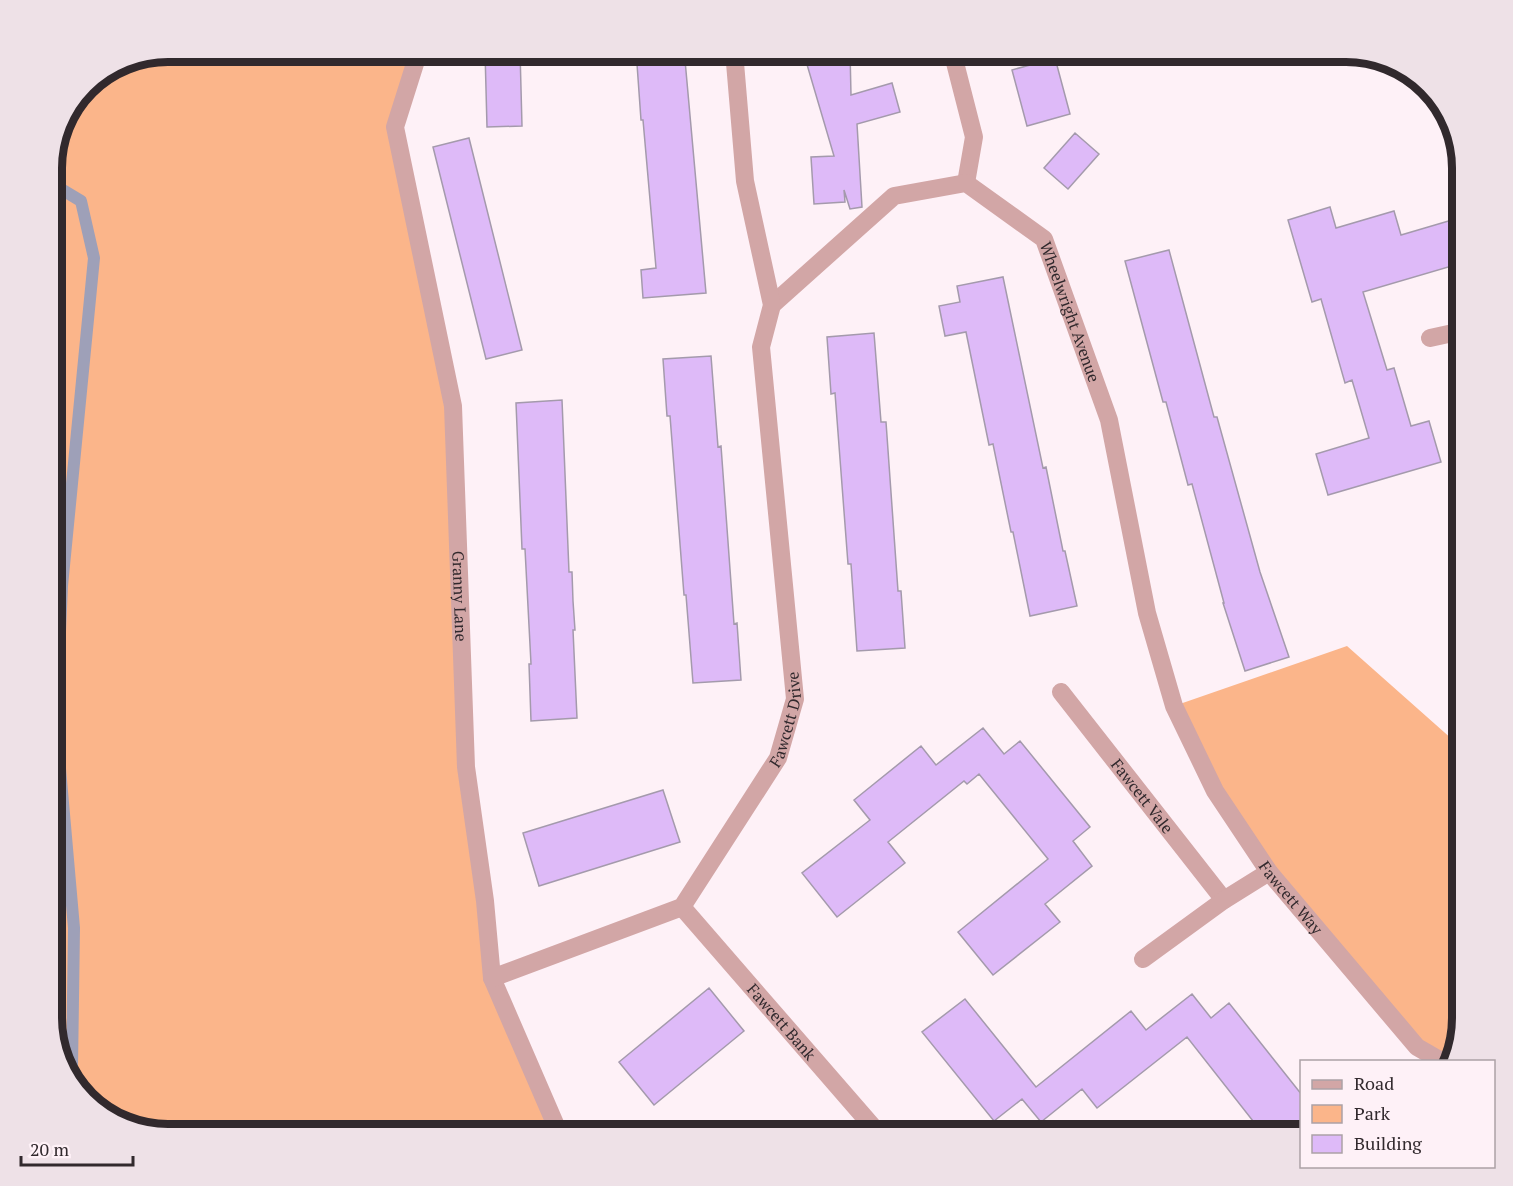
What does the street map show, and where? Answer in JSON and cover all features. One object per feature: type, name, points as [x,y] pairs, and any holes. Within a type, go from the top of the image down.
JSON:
[{"type":"street","name":"Granny Lane","points":[[415,62],[394,127],[453,406],[466,767],[485,901],[492,978],[555,1124]]},
{"type":"street","points":[[735,62],[745,181],[771,305],[894,196],[966,183],[974,137],[955,62]]},
{"type":"street","name":"Wheelwright Avenue","points":[[966,183],[1044,239],[1109,420],[1147,613],[1174,706]]},
{"type":"street","name":"Fawcett Drive","points":[[682,907],[778,758],[795,699],[761,347],[771,305]]},
{"type":"street","points":[[1430,338],[1452,333]]},
{"type":"street","name":"Fawcett Vale","points":[[1062,692],[1224,900]]},
{"type":"street","name":"Fawcett Way","points":[[1174,706],[1215,791],[1269,873],[1413,1054],[1436,1060]]},
{"type":"street","points":[[1143,959],[1224,900],[1269,873]]},
{"type":"street","points":[[492,978],[682,907]]},
{"type":"street","name":"Fawcett Bank","points":[[682,907],[870,1124]]},
{"type":"green space","points":[[154,62],[416,62],[395,127],[453,406],[466,767],[492,978],[555,1124],[154,1124],[121,1114],[103,1103],[83,1083],[72,1065],[62,1032],[62,161],[65,140],[79,109],[98,88],[121,72]]},
{"type":"green space","points":[[1347,646],[1452,739],[1452,1018],[1451,1032],[1443,1060],[1417,1047],[1269,872],[1174,706]]},
{"type":"building","points":[[485,62],[520,62],[522,126],[487,127]]},
{"type":"building","points":[[685,62],[706,293],[643,298],[641,270],[656,268],[637,64]]},
{"type":"building","points":[[806,62],[850,62],[851,95],[892,83],[900,112],[857,124],[862,207],[850,209],[844,190],[845,202],[814,204],[811,157],[834,156]]},
{"type":"building","points":[[1041,62],[1056,62],[1070,114],[1027,126],[1012,70]]},
{"type":"building","points":[[1075,133],[1099,154],[1068,189],[1044,168]]},
{"type":"building","points":[[469,138],[522,350],[486,359],[433,147]]},
{"type":"building","points":[[1330,207],[1336,228],[1394,211],[1401,235],[1452,220],[1452,266],[1363,292],[1387,370],[1394,368],[1411,426],[1429,421],[1441,462],[1328,495],[1316,454],[1369,438],[1352,380],[1345,383],[1321,299],[1312,302],[1288,220]]},
{"type":"building","points":[[1169,250],[1214,417],[1217,417],[1260,572],[1289,657],[1245,671],[1223,603],[1192,484],[1188,485],[1166,402],[1163,402],[1125,261]]},
{"type":"building","points":[[1003,277],[1043,468],[1046,467],[1077,606],[1030,616],[993,444],[989,445],[966,332],[945,336],[939,306],[960,302],[957,286]]},
{"type":"building","points":[[874,333],[881,422],[886,422],[898,591],[901,591],[905,648],[857,651],[835,393],[831,394],[827,337]]},
{"type":"building","points":[[711,356],[718,447],[721,446],[734,624],[737,623],[741,680],[693,683],[663,359]]},
{"type":"building","points":[[562,400],[569,572],[572,572],[575,630],[573,630],[577,718],[531,721],[529,664],[531,664],[525,549],[522,549],[516,403]]},
{"type":"building","points":[[983,728],[1004,754],[1020,741],[1090,827],[1073,841],[1092,866],[1045,904],[1060,922],[993,975],[958,932],[1048,859],[979,774],[967,784],[964,781],[888,842],[905,863],[837,917],[802,873],[870,820],[854,800],[921,746],[936,765]]},
{"type":"building","points":[[663,790],[680,842],[539,886],[523,833]]},
{"type":"building","points":[[709,988],[744,1031],[654,1105],[619,1062]]},
{"type":"building","points":[[1192,994],[1211,1018],[1229,1003],[1300,1092],[1300,1124],[1255,1124],[1187,1037],[1097,1108],[1082,1089],[1041,1122],[1022,1099],[994,1121],[922,1032],[965,999],[1036,1087],[1131,1011],[1146,1030]]},
{"type":"waterway","points":[[62,190],[81,201],[94,258],[62,586]]},
{"type":"waterway","points":[[62,791],[74,928],[72,1065]]}]
